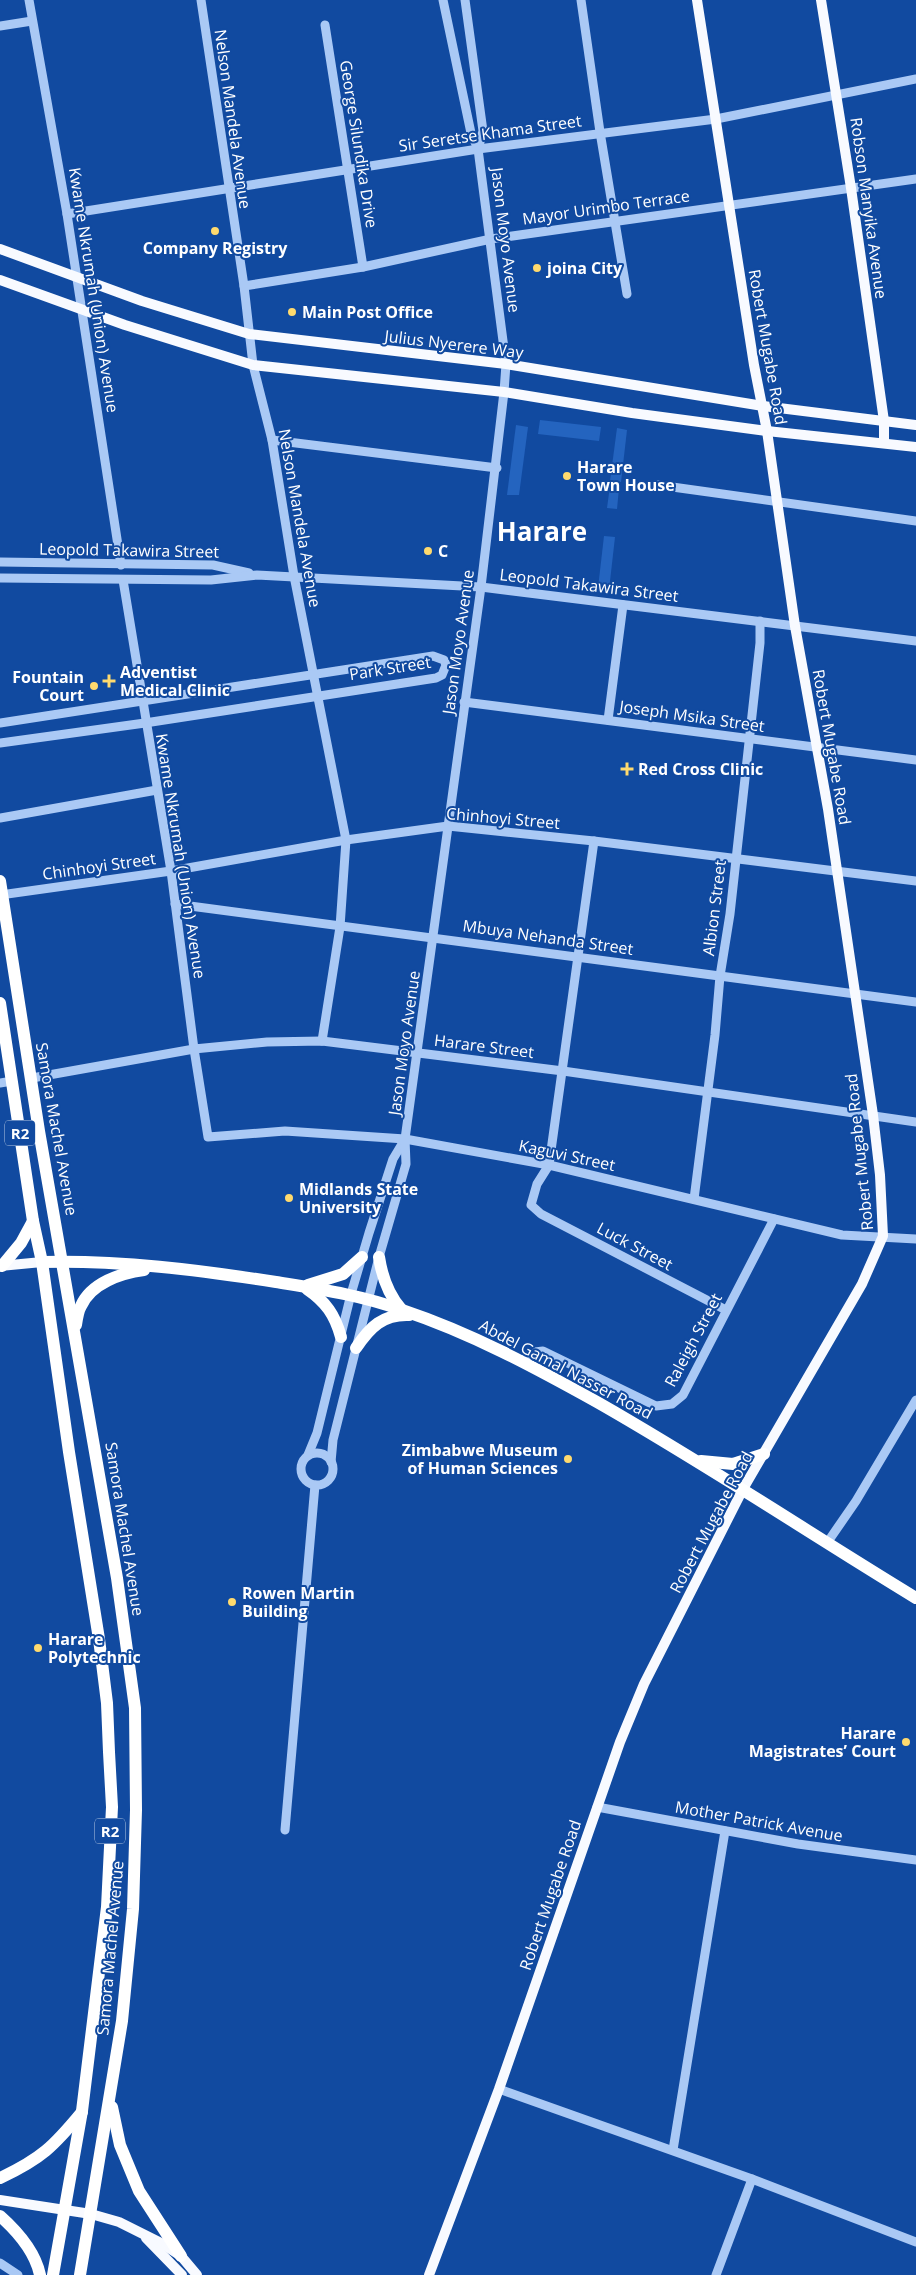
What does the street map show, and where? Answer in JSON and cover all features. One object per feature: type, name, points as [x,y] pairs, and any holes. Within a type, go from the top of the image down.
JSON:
[{"type":"highway","name":"Samora Machel Avenue","points":[[0,881],[39,1131],[117,1578],[135,1708],[136,1810],[133,1909],[122,2021],[80,2275]]},
{"type":"highway","name":"Samora Machel Avenue","points":[[0,1003],[6,1082],[42,1262],[107,1702],[112,1807],[107,1907],[82,2111],[53,2275]]},
{"type":"highway","points":[[1,1266],[21,1243],[33,1221]]},
{"type":"highway","points":[[303,1287],[343,1274],[362,1257]]},
{"type":"highway","points":[[378,1257],[382,1276],[393,1299],[402,1309]]},
{"type":"highway","name":"Abdel Gamal Nasser Road","points":[[42,1262],[108,1262],[218,1273],[351,1294],[402,1309],[461,1332],[521,1361],[744,1488],[827,1543],[916,1598]]},
{"type":"highway","points":[[74,1330],[81,1304],[96,1287],[132,1272],[164,1268]]},
{"type":"highway","points":[[303,1287],[323,1300],[336,1319],[341,1337]]},
{"type":"highway","points":[[356,1348],[368,1330],[384,1319],[399,1314],[417,1315]]},
{"type":"highway","points":[[698,1461],[733,1464],[764,1454]]},
{"type":"highway","points":[[110,2097],[120,2145],[133,2177],[156,2221],[181,2256]]},
{"type":"highway","points":[[0,2178],[23,2168],[47,2152],[82,2111]]},
{"type":"highway","points":[[0,2216],[24,2240],[40,2275]]},
{"type":"main road","name":"Robert Mugabe Road","points":[[429,2275],[499,2089],[620,1742],[644,1684],[744,1488],[862,1284],[883,1236],[880,1175],[873,1115],[837,872],[795,626],[767,431],[697,0]]},
{"type":"main road","name":"Robson Manyika Avenue","points":[[821,0],[851,188],[884,421],[884,443]]},
{"type":"main road","name":"Julius Nyerere Way","points":[[0,249],[142,302],[249,334],[506,364],[762,406],[916,425]]},
{"type":"main road","points":[[0,280],[125,325],[254,365],[504,392],[767,431],[916,447]]},
{"type":"main road","points":[[1,1266],[42,1262]]},
{"type":"main road","points":[[0,2200],[91,2214],[119,2222],[181,2256],[197,2275]]},
{"type":"main road","points":[[145,2236],[182,2275]]},
{"type":"street","name":"Kwame Nkrumah (Union) Avenue","points":[[29,0],[68,214],[120,565]]},
{"type":"street","name":"Nelson Mandela Avenue","points":[[201,0],[254,365],[272,440],[316,695],[346,840],[340,927],[322,1041]]},
{"type":"street","name":"Jason Moyo Avenue","points":[[331,1462],[333,1440],[378,1257],[406,1164],[405,1139],[497,468],[504,392],[506,364],[478,149],[471,133],[443,0]]},
{"type":"street","name":"Jason Moyo Avenue","points":[[465,0],[483,131],[478,149]]},
{"type":"street","points":[[581,0],[600,132],[627,294]]},
{"type":"street","points":[[0,26],[32,21]]},
{"type":"street","name":"George Silundika Drive","points":[[325,25],[363,267]]},
{"type":"street","name":"Sir Seretse Khama Street","points":[[68,214],[478,149],[600,132],[716,119],[916,80]]},
{"type":"street","name":"Mayor Urimbo Terrace","points":[[244,286],[363,267],[491,239],[916,179]]},
{"type":"street","points":[[272,440],[497,468]]},
{"type":"street","points":[[658,485],[916,521]]},
{"type":"street","name":"Leopold Takawira Street","points":[[0,562],[120,565],[213,564],[257,575]]},
{"type":"street","name":"Leopold Takawira Street","points":[[0,578],[211,580],[257,575],[481,587],[916,641]]},
{"type":"street","name":"Kwame Nkrumah (Union) Avenue","points":[[123,580],[145,723],[171,871],[194,1049],[208,1137]]},
{"type":"street","points":[[608,720],[623,605]]},
{"type":"street","name":"Albion Street","points":[[694,1199],[709,1092],[720,976],[736,858],[760,643],[760,621]]},
{"type":"street","name":"Park Street","points":[[0,723],[142,703],[433,656],[444,660],[446,665],[442,675],[436,678],[316,695],[145,723],[0,743]]},
{"type":"street","name":"Joseph Msika Street","points":[[464,702],[916,760]]},
{"type":"street","points":[[0,818],[157,790]]},
{"type":"street","name":"Chinhoyi Street","points":[[1,895],[171,871],[346,840],[448,826],[594,841],[916,882]]},
{"type":"street","points":[[548,1165],[563,1071],[594,841]]},
{"type":"street","name":"Mbuya Nehanda Street","points":[[175,904],[916,1002]]},
{"type":"street","name":"Harare Street","points":[[32,1078],[194,1049],[267,1042],[322,1041],[563,1071],[873,1115]]},
{"type":"street","points":[[873,1115],[916,1122]]},
{"type":"street","name":"Kaguvi Street","points":[[208,1137],[285,1131],[405,1139],[548,1165],[842,1235],[916,1239]]},
{"type":"street","name":"Jason Moyo Avenue","points":[[308,1455],[317,1433],[362,1257],[393,1159],[405,1139]]},
{"type":"street","name":"Luck Street","points":[[548,1165],[537,1184],[531,1205],[541,1214],[726,1310]]},
{"type":"street","name":"Raleigh Street","points":[[521,1361],[535,1352],[543,1351],[656,1406],[664,1407],[672,1404],[683,1395],[774,1220]]},
{"type":"street","points":[[827,1543],[856,1502],[916,1400]]},
{"type":"street","points":[[323,1454],[331,1462],[333,1468],[329,1480],[315,1485],[306,1481],[301,1471],[301,1464],[308,1455],[323,1454]]},
{"type":"street","points":[[285,1830],[315,1485]]},
{"type":"street","name":"Mother Patrick Avenue","points":[[597,1807],[839,1850],[916,1860]]},
{"type":"street","points":[[673,2150],[725,1831]]},
{"type":"street","points":[[499,2089],[673,2150],[916,2242]]},
{"type":"street","points":[[716,2275],[752,2179]]},
{"type":"street","points":[[0,2264],[18,2275]]},
{"type":"shaded area","points":[[540,420],[601,427],[599,441],[538,434]]},
{"type":"shaded area","points":[[516,425],[528,427],[519,495],[507,495]]},
{"type":"shaded area","points":[[617,428],[627,430],[621,482],[610,481]]},
{"type":"shaded area","points":[[610,486],[619,488],[617,509],[607,508]]},
{"type":"shaded area","points":[[604,536],[615,537],[609,590],[598,588]]},
{"type":"place","name":"Company Registry","points":[[215,231]]},
{"type":"place","name":"joina City","points":[[537,268]]},
{"type":"place","name":"Main Post Office","points":[[292,312]]},
{"type":"place","name":"Harare Town House","points":[[567,476]]},
{"type":"place","name":"C","points":[[428,551]]},
{"type":"place","name":"Adventist Medical Clinic","points":[[109,681]]},
{"type":"place","name":"Fountain Court","points":[[94,686]]},
{"type":"place","name":"Red Cross Clinic","points":[[627,769]]},
{"type":"place","name":"Midlands State University","points":[[289,1198]]},
{"type":"place","name":"Zimbabwe Museum of Human Sciences","points":[[568,1459]]},
{"type":"place","name":"Rowen Martin Building","points":[[232,1602]]},
{"type":"place","name":"Harare Polytechnic","points":[[38,1648]]},
{"type":"place","name":"Harare Magistrates’ Court","points":[[906,1742]]},
{"type":"district","name":"Harare","points":[[542,531]]}]
